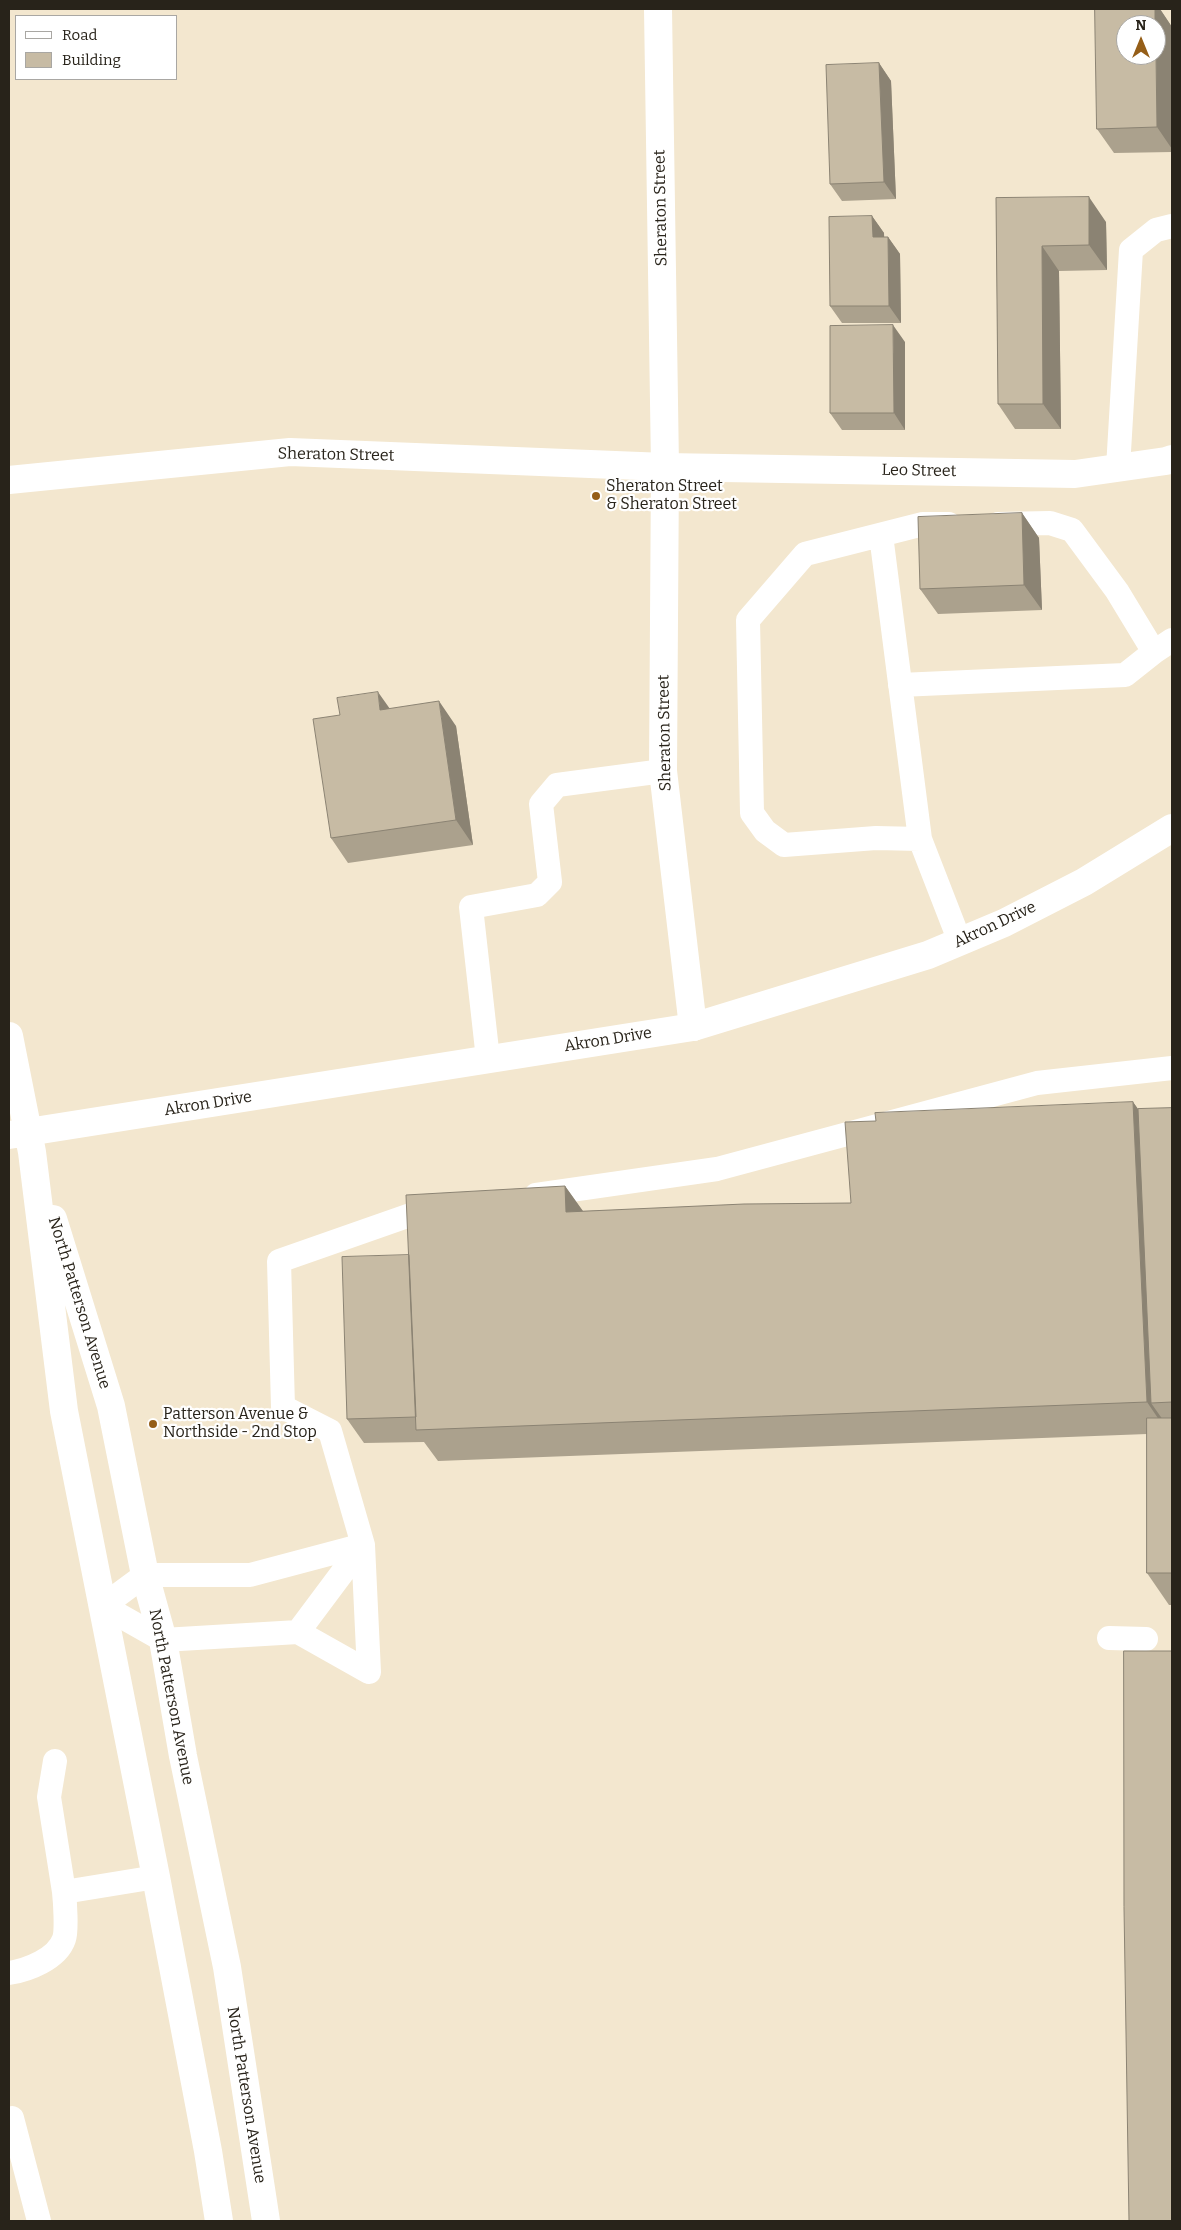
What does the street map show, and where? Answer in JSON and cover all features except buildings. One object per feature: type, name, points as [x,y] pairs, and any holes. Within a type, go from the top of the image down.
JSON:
[{"type":"main road","name":"Sheraton Street","points":[[658,9],[665,467],[663,771],[693,1027]]},
{"type":"main road","name":"Sheraton Street","points":[[9,480],[290,452],[665,467]]},
{"type":"main road","name":"Leo Street","points":[[665,467],[1075,474],[1166,461],[1172,458]]},
{"type":"main road","name":"Akron Drive","points":[[9,1136],[693,1027],[928,955],[960,942],[1004,923],[1084,882],[1172,828]]},
{"type":"main road","name":"North Patterson Avenue","points":[[9,1036],[32,1152],[64,1411],[156,1877],[208,2151],[219,2221]]},
{"type":"main road","name":"North Patterson Avenue","points":[[32,1152],[111,1406],[145,1575],[163,1640],[183,1756],[227,1967],[266,2221]]},
{"type":"lane","points":[[1118,468],[1131,250],[1156,230],[1172,226]]},
{"type":"lane","points":[[900,685],[1125,675],[1163,646],[1117,591],[1072,530],[1050,523],[923,524],[805,554],[748,620],[752,813],[765,831],[784,845],[876,838],[920,839]]},
{"type":"lane","points":[[881,535],[920,839],[960,942]]},
{"type":"lane","points":[[488,1059],[471,907],[537,895],[550,882],[541,804],[556,785],[663,771]]},
{"type":"lane","points":[[513,1199],[716,1169],[1038,1083],[1172,1068]]},
{"type":"lane","points":[[363,1545],[250,1575],[145,1575],[103,1606],[163,1640],[298,1632],[369,1672],[363,1545],[330,1431],[283,1407],[279,1261],[416,1213],[464,1206]]},
{"type":"lane","points":[[298,1632],[363,1545]]},
{"type":"lane","points":[[1109,1638],[1146,1639]]},
{"type":"lane","points":[[9,1973],[49,1959],[65,1939],[64,1892],[49,1797],[54,1761]]},
{"type":"lane","points":[[64,1892],[156,1877]]},
{"type":"lane","points":[[12,2118],[39,2221]]},
{"type":"place","name":"Sheraton Street & Sheraton Street","points":[[596,496]]},
{"type":"place","name":"Patterson Avenue & Northside - 2nd Stop","points":[[153,1424]]}]
